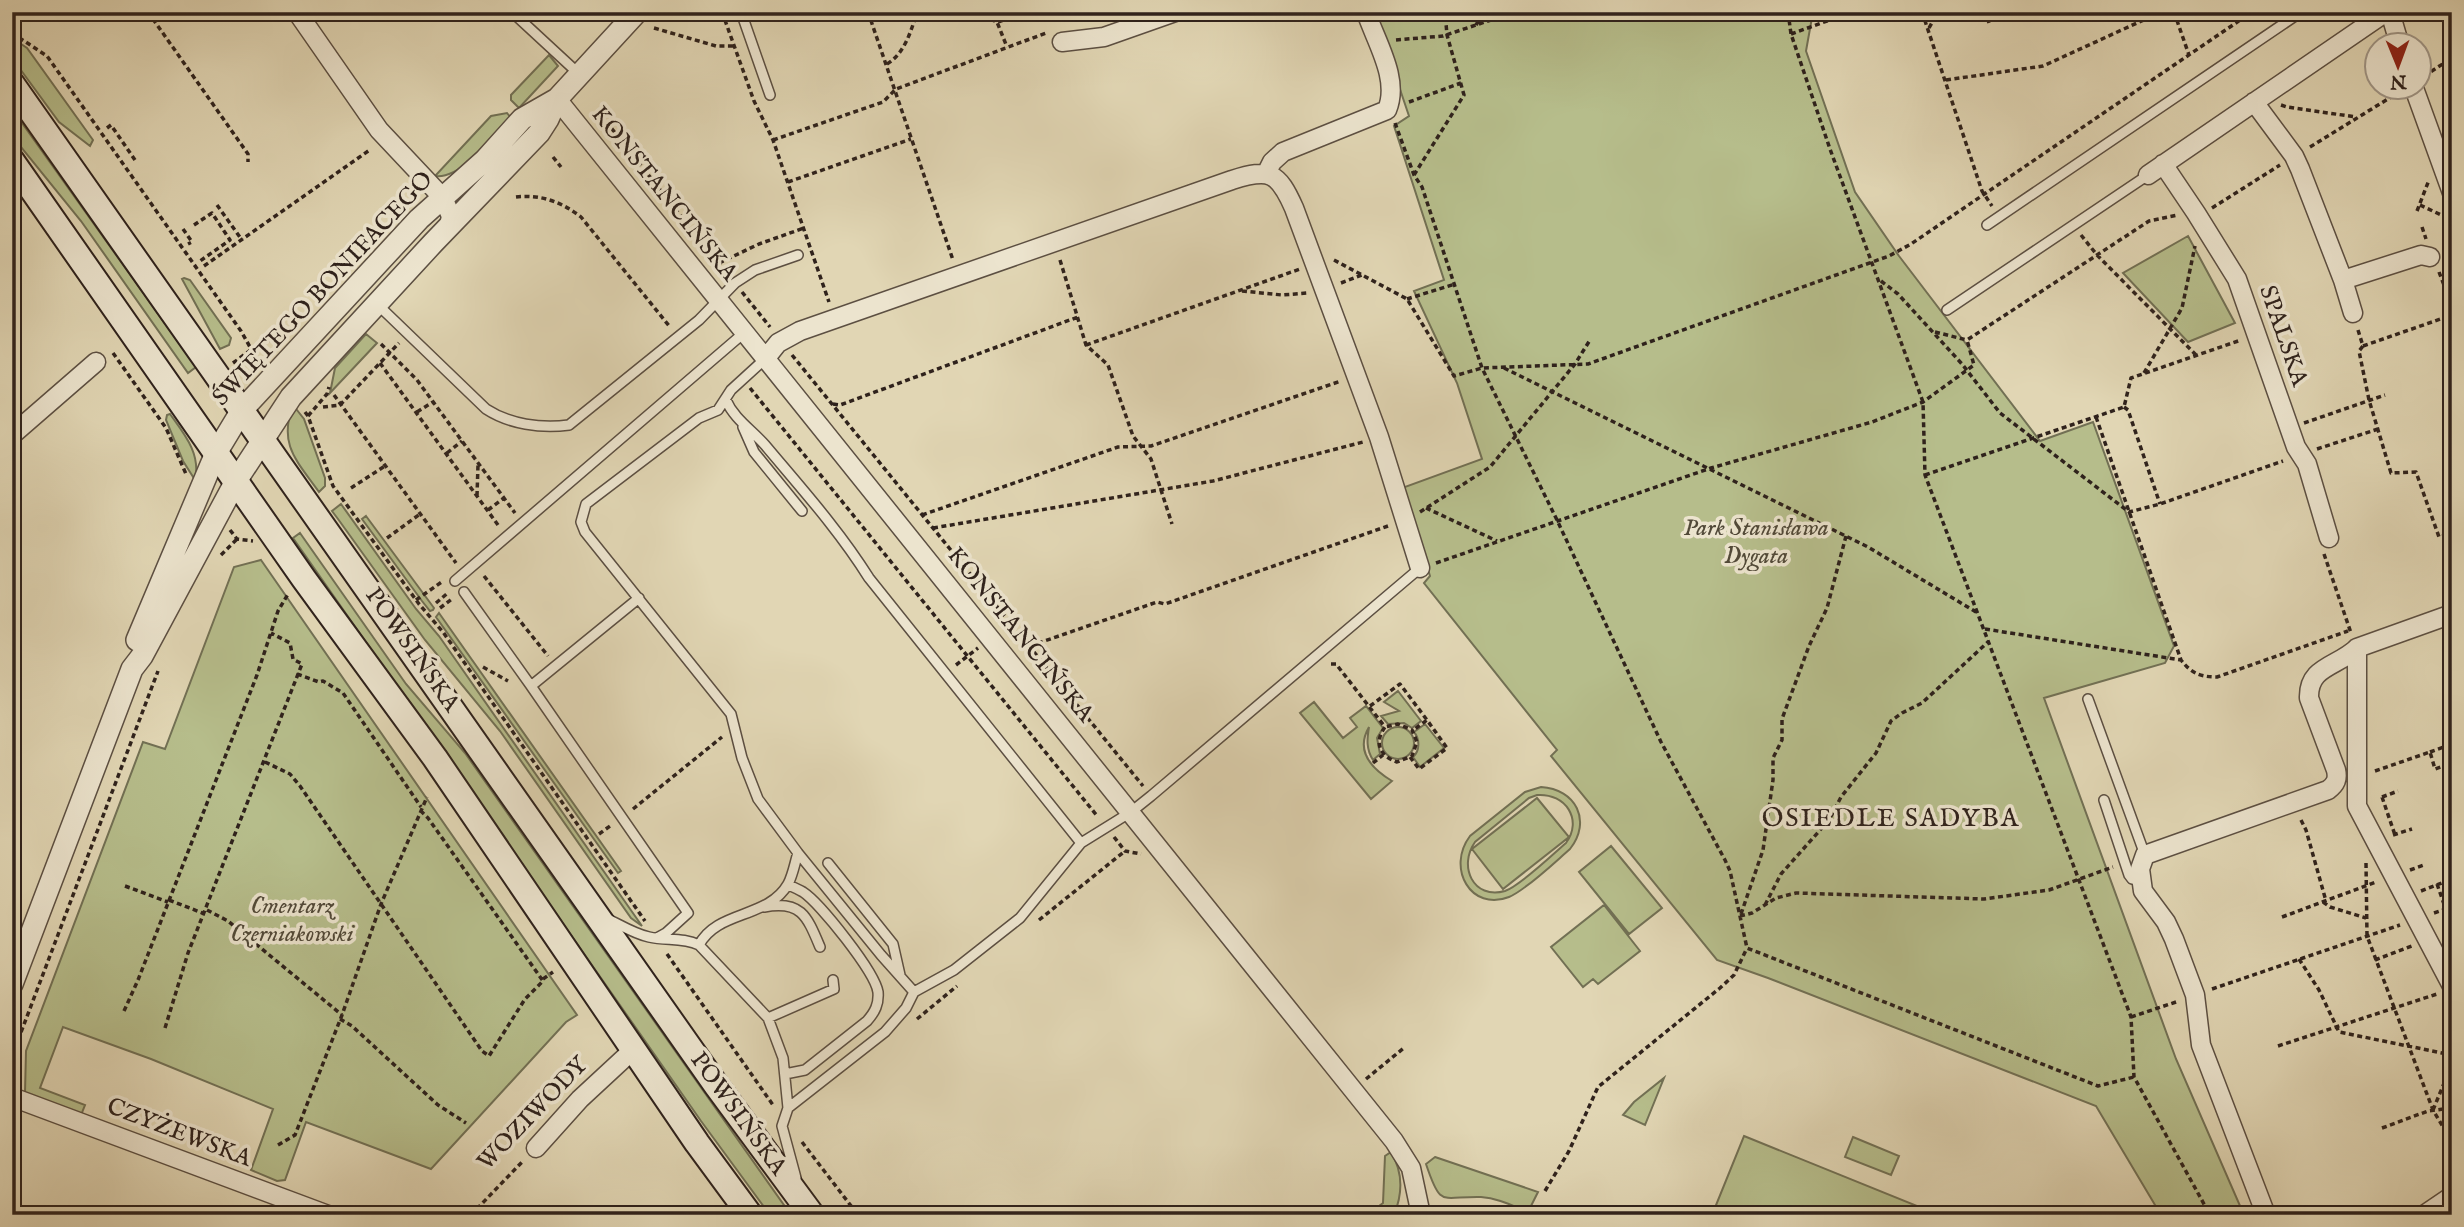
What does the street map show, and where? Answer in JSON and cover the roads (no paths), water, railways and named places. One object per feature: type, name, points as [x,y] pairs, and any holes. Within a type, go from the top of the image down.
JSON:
[{"type":"main road","name":"POWSIŃSKA","points":[[12,84],[716,1085],[809,1210]]},
{"type":"main road","name":"POWSIŃSKA","points":[[12,161],[216,453],[435,758],[697,1143],[750,1215]]},
{"type":"street","points":[[297,12],[379,130],[443,198],[451,216],[449,226]]},
{"type":"street","name":"ŚWIĘTEGO BONIFACEGO","points":[[132,668],[132,654],[216,453],[242,410],[365,277],[443,198],[485,160],[523,119],[557,99],[637,12]]},
{"type":"street","points":[[1057,36],[1104,37],[1175,12]]},
{"type":"street","points":[[1266,174],[1272,162],[1283,152],[1387,110],[1391,101],[1391,85],[1366,12]]},
{"type":"street","points":[[2155,169],[2388,12],[2395,32]]},
{"type":"street","name":"ŚWIĘTEGO BONIFACEGO","points":[[12,984],[132,668],[142,656],[236,481],[291,397],[538,133],[548,120],[557,99]]},
{"type":"street","name":"KONSTANCIŃSKA","points":[[557,99],[1407,1159],[1421,1215]]},
{"type":"street","points":[[2259,99],[2294,156],[2353,313]]},
{"type":"street","points":[[2411,102],[2452,193]]},
{"type":"street","name":"SPALSKA","points":[[2155,169],[2198,216],[2237,279],[2289,428],[2307,464],[2329,538]]},
{"type":"street","points":[[766,358],[781,341],[800,331],[1232,180],[1252,174],[1266,174],[1283,185],[1325,289],[1379,437],[1420,568]]},
{"type":"street","points":[[2343,281],[2421,255],[2430,257]]},
{"type":"street","points":[[12,435],[96,362]]},
{"type":"street","points":[[2266,1215],[2201,1045],[2195,995],[2166,922],[2150,902],[2140,881],[2140,869],[2145,855],[2328,790],[2337,781],[2336,770],[2309,698],[2308,686],[2313,677],[2357,648],[2452,614]]},
{"type":"street","points":[[2357,648],[2357,806],[2450,988]]},
{"type":"street","name":"WOZIWODY","points":[[536,1148],[580,1099],[634,1049]]},
{"type":"street","name":"CZYŻEWSKA","points":[[12,1097],[328,1215]]},
{"type":"street","points":[[2424,1215],[2452,1196]]},
{"type":"lane","points":[[512,12],[580,75]]},
{"type":"lane","points":[[741,12],[770,95]]},
{"type":"lane","points":[[1986,225],[2301,12]]},
{"type":"lane","points":[[1947,310],[2155,169]]},
{"type":"lane","points":[[377,303],[486,409],[507,421],[545,426],[569,425],[679,335],[735,284],[755,270],[799,255]]},
{"type":"lane","points":[[454,581],[745,332]]},
{"type":"lane","points":[[766,358],[731,390],[718,410],[699,418],[586,505],[581,522],[585,532],[731,714],[742,758],[758,799],[798,853],[914,992]]},
{"type":"lane","points":[[726,400],[743,425],[754,452],[802,511]]},
{"type":"lane","points":[[743,425],[761,441],[846,541],[869,578],[1081,843]]},
{"type":"lane","points":[[809,1210],[788,1155],[782,1126],[788,1108],[885,1032],[906,1009],[914,992],[954,970],[1020,918],[1081,843],[1131,812],[1151,796],[1420,568]]},
{"type":"lane","points":[[463,591],[688,913],[657,938]]},
{"type":"lane","points":[[531,686],[639,598]]},
{"type":"lane","points":[[2088,699],[2145,855]]},
{"type":"lane","points":[[2104,800],[2129,875],[2140,881]]},
{"type":"lane","points":[[762,907],[788,885],[798,853]]},
{"type":"lane","points":[[828,863],[893,944],[900,977]]},
{"type":"lane","points":[[785,1074],[805,1070],[867,1021],[875,1011],[878,999],[872,975],[835,927],[811,899],[788,885]]},
{"type":"lane","points":[[699,945],[715,925],[762,907],[787,905],[803,913],[820,947]]},
{"type":"lane","points":[[594,912],[637,933],[657,938],[689,940],[699,945],[768,1018],[783,1058],[788,1108]]},
{"type":"lane","points":[[768,1018],[834,989],[833,979]]},
{"type":"district","name":"OSIEDLE SADYBA","points":[[1891,818]]},
{"type":"park label","name":"Park Stanisława Dygata","points":[[1756,542]]},
{"type":"park label","name":"Cmentarz Czerniakowski","points":[[292,920]]}]
